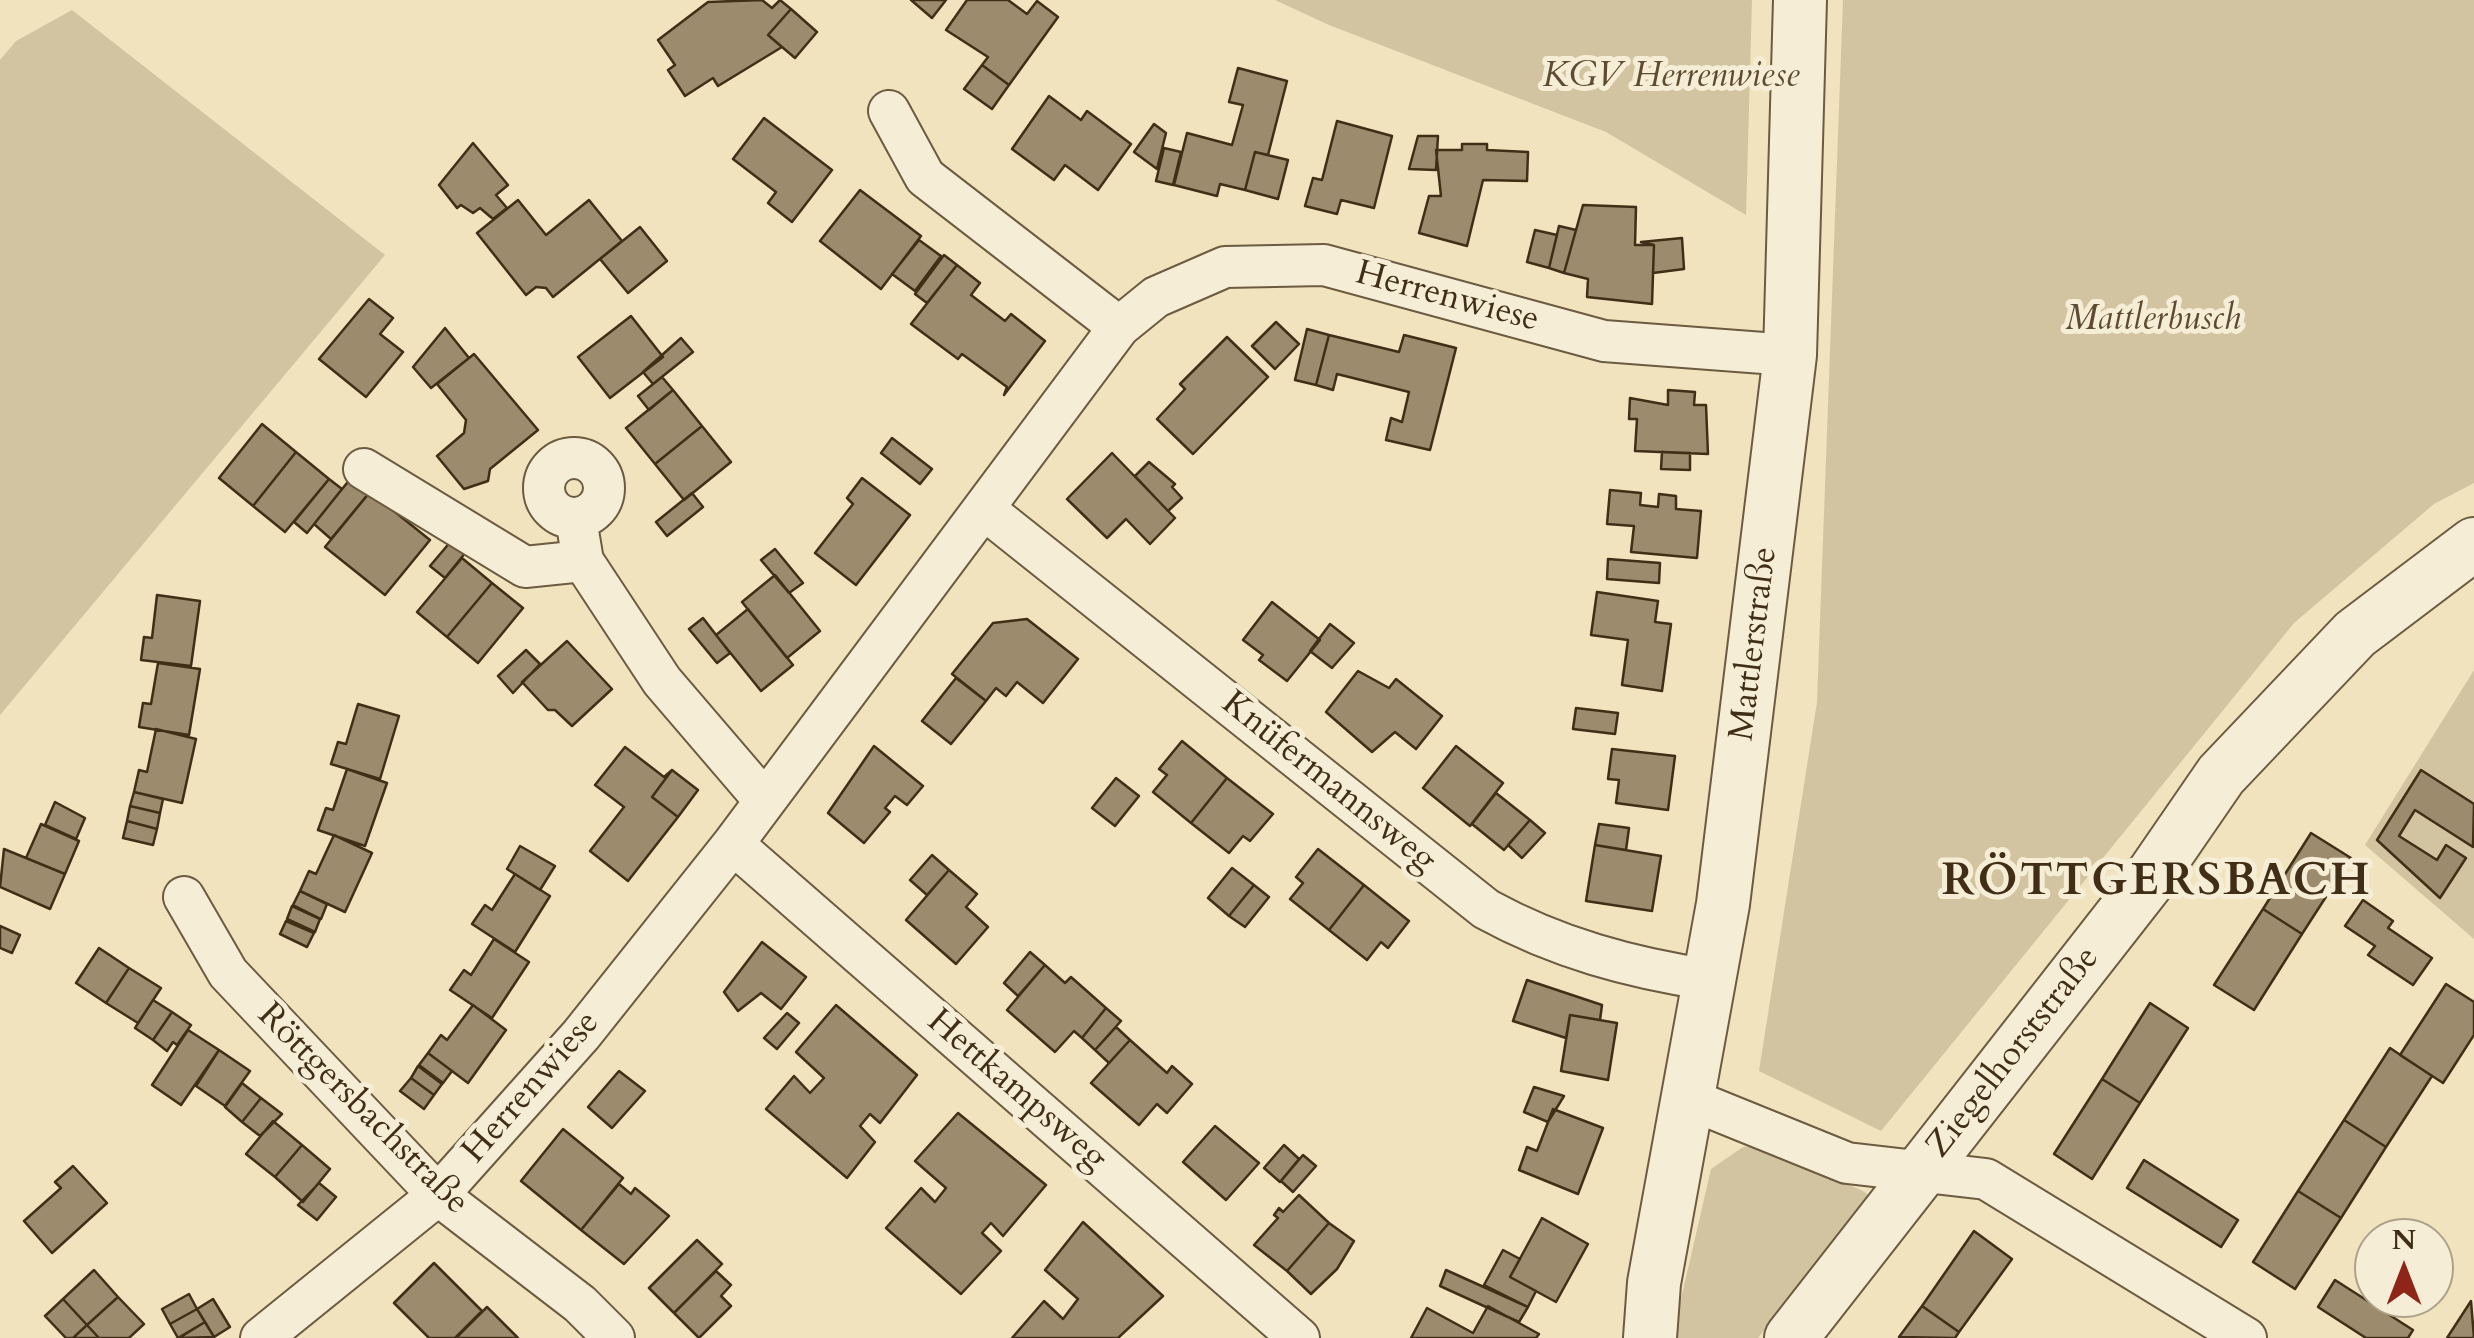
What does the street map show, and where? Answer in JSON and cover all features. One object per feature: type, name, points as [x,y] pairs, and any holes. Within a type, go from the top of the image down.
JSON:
[{"type":"street","name":"Mattlerstraße","points":[[1650,1338],[1654,1283],[1711,980],[1790,356],[1800,0]]},
{"type":"street","points":[[889,111],[926,177],[1120,328]]},
{"type":"street","name":"Herrenwiese","points":[[261,1338],[438,1195],[581,1034],[733,844],[1120,328],[1156,297],[1225,267],[1324,264],[1604,340],[1790,356]]},
{"type":"street","points":[[364,469],[526,567],[583,561]]},
{"type":"street","name":"Knüfermannsweg","points":[[984,509],[1486,909],[1538,938],[1648,971],[1711,980]]},
{"type":"street","points":[[576,519],[583,561],[662,681],[764,800]]},
{"type":"street","name":"Ziegelhorststraße","points":[[1791,1338],[2146,884],[2222,776],[2355,634],[2474,544]]},
{"type":"street","name":"Hettkampsweg","points":[[733,844],[1299,1338]]},
{"type":"street","name":"Röttgersbachstraße","points":[[184,897],[228,973],[438,1195],[580,1304],[614,1338]]},
{"type":"street","name":"Ziegelhorststraße","points":[[1689,1099],[1848,1163],[1922,1170]]},
{"type":"street","points":[[1922,1170],[1986,1179],[2246,1338]]},
{"type":"street","name":"Mattlerstraße","points":[[1633,1338],[1654,1283]]},
{"type":"green space","name":"KGV Herrenwiese","points":[[1275,0],[1752,0],[1746,215],[1606,132],[1329,25]]},
{"type":"green space","name":"Mattlerbusch","points":[[1843,0],[2474,0],[2474,483],[2434,504],[2294,623],[1881,1131],[1759,1071],[1817,702]]},
{"type":"green space","points":[[72,10],[385,255],[0,715],[0,60],[16,41]]},
{"type":"green space","points":[[2474,670],[2474,939],[2365,845]]},
{"type":"green space","points":[[1765,1146],[1865,1192],[1877,1204],[1835,1240],[1758,1338],[1672,1338],[1711,1169],[1743,1147]]},
{"type":"building","points":[[762,0],[772,8],[780,0],[791,9],[768,35],[782,47],[718,86],[713,78],[685,96],[668,70],[675,65],[658,40],[708,2]]},
{"type":"building","points":[[911,0],[946,0],[932,18]]},
{"type":"building","points":[[967,0],[1008,0],[1027,14],[1037,1],[1058,17],[1009,85],[982,65],[988,57],[946,30]]},
{"type":"building","points":[[791,9],[817,32],[795,58],[768,35]]},
{"type":"building","points":[[982,65],[1009,85],[992,109],[964,89]]},
{"type":"building","points":[[1238,68],[1287,81],[1268,155],[1255,152],[1245,190],[1220,184],[1217,196],[1174,185],[1187,133],[1232,145],[1243,105],[1229,102]]},
{"type":"building","points":[[1049,96],[1081,120],[1087,111],[1131,144],[1098,190],[1065,165],[1054,180],[1012,149]]},
{"type":"building","points":[[764,118],[832,170],[792,222],[768,203],[776,192],[733,159]]},
{"type":"building","points":[[1337,121],[1392,136],[1374,208],[1341,200],[1337,214],[1305,206],[1313,178],[1322,180]]},
{"type":"building","points":[[1154,124],[1166,133],[1157,169],[1134,152]]},
{"type":"building","points":[[1418,136],[1438,136],[1436,170],[1409,169]]},
{"type":"building","points":[[473,143],[508,185],[496,195],[507,208],[493,219],[480,208],[473,213],[461,205],[457,208],[439,185]]},
{"type":"building","points":[[1462,144],[1487,144],[1487,150],[1528,152],[1527,181],[1483,180],[1467,246],[1419,233],[1429,196],[1441,196],[1436,150],[1462,150]]},
{"type":"building","points":[[1164,148],[1181,152],[1173,185],[1156,181]]},
{"type":"building","points":[[1255,152],[1288,160],[1278,199],[1245,190]]},
{"type":"building","points":[[860,190],[921,236],[881,289],[820,241]]},
{"type":"building","points":[[518,200],[546,235],[589,200],[622,241],[553,297],[546,288],[536,287],[526,295],[477,233]]},
{"type":"building","points":[[1583,205],[1636,207],[1635,245],[1654,245],[1652,304],[1587,297],[1588,279],[1564,273]]},
{"type":"building","points":[[1559,226],[1576,230],[1564,273],[1549,268]]},
{"type":"building","points":[[640,227],[667,261],[628,293],[600,259]]},
{"type":"building","points":[[1535,230],[1557,235],[1549,268],[1527,262]]},
{"type":"building","points":[[1682,238],[1684,269],[1653,273],[1654,245],[1641,242]]},
{"type":"building","points":[[919,240],[941,256],[915,291],[892,274]]},
{"type":"building","points":[[944,255],[957,265],[927,303],[915,294]]},
{"type":"building","points":[[957,265],[980,283],[971,295],[1005,321],[1011,314],[1045,341],[1004,395],[1007,387],[962,354],[958,359],[911,324]]},
{"type":"building","points":[[369,299],[393,318],[380,334],[403,352],[366,397],[319,359]]},
{"type":"building","points":[[631,316],[663,357],[610,398],[578,357]]},
{"type":"building","points":[[1276,322],[1299,344],[1275,369],[1252,346]]},
{"type":"building","points":[[445,328],[469,358],[431,388],[413,367]]},
{"type":"building","points":[[1307,329],[1329,335],[1316,385],[1295,380]]},
{"type":"building","points":[[1329,335],[1399,352],[1404,335],[1456,348],[1430,450],[1386,440],[1391,418],[1402,422],[1409,392],[1337,374],[1333,390],[1316,385]]},
{"type":"building","points":[[1227,337],[1268,377],[1193,454],[1157,419],[1185,389],[1180,384]]},
{"type":"building","points":[[681,338],[693,352],[653,384],[643,372]]},
{"type":"building","points":[[474,354],[538,430],[490,469],[488,481],[464,489],[437,456],[464,433],[466,420],[437,384]]},
{"type":"building","points":[[662,377],[673,390],[649,410],[638,396]]},
{"type":"building","points":[[673,390],[702,426],[655,464],[626,428]]},
{"type":"building","points":[[1668,390],[1695,392],[1694,405],[1706,405],[1708,454],[1635,451],[1637,419],[1629,419],[1630,398],[1668,405]]},
{"type":"building","points":[[262,424],[296,452],[253,506],[219,478]]},
{"type":"building","points":[[702,426],[731,462],[684,500],[655,464]]},
{"type":"building","points":[[892,438],[932,469],[920,484],[881,453]]},
{"type":"building","points":[[296,452],[329,479],[285,532],[253,506]]},
{"type":"building","points":[[1662,452],[1690,453],[1690,470],[1661,469]]},
{"type":"building","points":[[1112,453],[1175,518],[1150,544],[1126,519],[1107,538],[1067,499]]},
{"type":"building","points":[[1149,462],[1175,484],[1172,487],[1182,498],[1168,511],[1135,476]]},
{"type":"building","points":[[351,478],[369,493],[331,539],[314,524]]},
{"type":"building","points":[[862,478],[910,515],[856,585],[815,553],[853,504],[847,498]]},
{"type":"building","points":[[329,479],[342,489],[307,533],[294,522]]},
{"type":"building","points":[[1610,490],[1641,493],[1640,505],[1658,507],[1659,494],[1676,496],[1676,509],[1701,511],[1697,558],[1631,552],[1634,526],[1607,524]]},
{"type":"building","points":[[370,492],[430,540],[385,595],[325,547]]},
{"type":"building","points":[[692,493],[703,507],[667,536],[656,522]]},
{"type":"building","points":[[452,540],[466,552],[445,578],[430,566]]},
{"type":"building","points":[[775,549],[803,583],[789,593],[761,560]]},
{"type":"building","points":[[462,558],[492,583],[447,637],[417,612]]},
{"type":"building","points":[[1608,559],[1660,563],[1659,583],[1607,579]]},
{"type":"building","points":[[775,575],[820,631],[787,658],[742,602]]},
{"type":"building","points":[[492,583],[523,608],[478,663],[447,637]]},
{"type":"building","points":[[1597,592],[1658,601],[1655,622],[1671,624],[1662,691],[1622,685],[1628,640],[1591,635]]},
{"type":"building","points":[[157,595],[200,601],[191,666],[141,660],[144,637],[152,638]]},
{"type":"building","points":[[1272,602],[1320,640],[1287,681],[1259,660],[1263,655],[1243,640]]},
{"type":"building","points":[[748,609],[793,665],[761,691],[716,635]]},
{"type":"building","points":[[703,618],[730,653],[717,663],[689,629]]},
{"type":"building","points":[[1027,619],[1078,659],[1043,703],[1017,682],[1006,696],[996,688],[986,701],[952,674],[993,623]]},
{"type":"building","points":[[1330,624],[1354,643],[1332,668],[1310,651]]},
{"type":"building","points":[[567,641],[612,689],[572,726],[555,710],[548,710],[522,682]]},
{"type":"building","points":[[526,650],[540,664],[513,693],[498,676]]},
{"type":"building","points":[[158,663],[200,669],[189,735],[139,727],[143,703],[151,704]]},
{"type":"building","points":[[1358,671],[1389,688],[1396,679],[1442,716],[1416,749],[1395,732],[1372,752],[1326,712]]},
{"type":"building","points":[[956,678],[986,701],[951,744],[922,721]]},
{"type":"building","points":[[358,704],[399,716],[380,779],[331,764],[338,742],[346,744]]},
{"type":"building","points":[[1576,708],[1618,713],[1615,734],[1573,729]]},
{"type":"building","points":[[156,729],[196,739],[182,803],[134,792],[139,770],[147,772]]},
{"type":"building","points":[[1182,741],[1227,778],[1191,823],[1153,792],[1167,775],[1159,769]]},
{"type":"building","points":[[874,746],[923,786],[907,805],[895,796],[885,808],[890,812],[864,843],[828,813]]},
{"type":"building","points":[[1456,746],[1503,783],[1470,826],[1423,788]]},
{"type":"building","points":[[625,747],[664,777],[672,770],[652,797],[678,817],[628,881],[590,851],[624,807],[595,785]]},
{"type":"building","points":[[1612,749],[1675,756],[1668,810],[1616,803],[1619,780],[1608,779]]},
{"type":"building","points":[[347,769],[387,783],[365,846],[318,830],[326,808],[333,810]]},
{"type":"building","points":[[672,770],[698,790],[678,817],[652,797]]},
{"type":"building","points":[[2421,770],[2474,804],[2473,847],[2415,810],[2399,836],[2437,860],[2446,845],[2466,858],[2440,898],[2377,840]]},
{"type":"building","points":[[1116,778],[1139,796],[1115,826],[1092,808]]},
{"type":"building","points":[[1227,778],[1273,814],[1250,841],[1243,836],[1229,853],[1191,823]]},
{"type":"building","points":[[134,792],[163,799],[160,813],[130,806]]},
{"type":"building","points":[[1496,793],[1530,820],[1504,850],[1472,824]]},
{"type":"building","points":[[55,802],[85,818],[76,839],[45,825]]},
{"type":"building","points":[[130,806],[160,813],[157,829],[127,821]]},
{"type":"building","points":[[1530,820],[1545,833],[1522,858],[1508,845]]},
{"type":"building","points":[[127,821],[157,829],[153,845],[123,838]]},
{"type":"building","points":[[41,824],[79,841],[65,874],[26,858]]},
{"type":"building","points":[[1599,824],[1629,828],[1626,850],[1595,845]]},
{"type":"building","points":[[2311,833],[2351,858],[2302,934],[2263,909]]},
{"type":"building","points":[[334,835],[372,853],[345,912],[300,891],[309,871],[316,874]]},
{"type":"building","points":[[1595,845],[1661,856],[1652,911],[1586,901]]},
{"type":"building","points":[[520,846],[555,866],[540,890],[507,869]]},
{"type":"building","points":[[4,849],[65,874],[50,909],[0,887]]},
{"type":"building","points":[[1318,849],[1364,885],[1329,930],[1290,899],[1303,883],[1296,877]]},
{"type":"building","points":[[932,855],[949,870],[927,895],[910,880]]},
{"type":"building","points":[[1232,868],[1254,885],[1229,916],[1208,898]]},
{"type":"building","points":[[949,870],[977,894],[966,907],[988,927],[956,964],[906,920]]},
{"type":"building","points":[[515,874],[550,896],[515,952],[472,924],[485,905],[492,910]]},
{"type":"building","points":[[1254,885],[1269,897],[1245,927],[1229,916]]},
{"type":"building","points":[[1364,885],[1409,921],[1388,948],[1381,942],[1367,960],[1329,930]]},
{"type":"building","points":[[300,891],[327,904],[321,919],[293,905]]},
{"type":"building","points":[[2363,900],[2393,921],[2388,928],[2432,958],[2413,985],[2368,955],[2375,946],[2345,926]]},
{"type":"building","points":[[292,906],[320,919],[315,932],[287,919]]},
{"type":"building","points":[[2263,909],[2302,934],[2254,1010],[2214,985]]},
{"type":"building","points":[[286,921],[314,933],[307,947],[280,934]]},
{"type":"building","points":[[0,926],[20,935],[12,953],[0,948]]},
{"type":"building","points":[[494,939],[529,962],[492,1018],[450,990],[464,970],[471,975]]},
{"type":"building","points":[[762,942],[806,977],[781,1009],[761,993],[738,1011],[724,992]]},
{"type":"building","points":[[99,948],[129,968],[106,1003],[76,983]]},
{"type":"building","points":[[1030,952],[1045,965],[1018,996],[1004,983]]},
{"type":"building","points":[[1045,965],[1065,983],[1071,977],[1106,1008],[1082,1038],[1074,1031],[1055,1052],[1007,1010]]},
{"type":"building","points":[[129,968],[161,988],[138,1023],[106,1003]]},
{"type":"building","points":[[1527,980],[1602,1005],[1600,1020],[1570,1015],[1566,1038],[1513,1021]]},
{"type":"building","points":[[2446,984],[2474,1002],[2474,1035],[2443,1083],[2400,1055]]},
{"type":"building","points":[[153,1000],[172,1012],[153,1040],[135,1028]]},
{"type":"building","points":[[2150,1003],[2188,1028],[2140,1103],[2102,1079]]},
{"type":"building","points":[[473,1005],[506,1030],[468,1083],[428,1053],[441,1035],[447,1040]]},
{"type":"building","points":[[836,1005],[917,1075],[880,1123],[870,1114],[860,1126],[875,1142],[847,1178],[766,1109],[794,1076],[810,1093],[824,1078],[796,1052]]},
{"type":"building","points":[[1106,1008],[1121,1021],[1095,1050],[1082,1038]]},
{"type":"building","points":[[172,1012],[191,1025],[177,1045],[173,1042],[167,1051],[153,1040]]},
{"type":"building","points":[[787,1013],[799,1023],[777,1049],[764,1038]]},
{"type":"building","points":[[1570,1015],[1617,1023],[1608,1080],[1561,1071]]},
{"type":"building","points":[[1116,1027],[1130,1040],[1109,1063],[1095,1050]]},
{"type":"building","points":[[188,1030],[219,1050],[181,1105],[152,1085]]},
{"type":"building","points":[[1130,1040],[1167,1073],[1172,1066],[1192,1084],[1167,1113],[1157,1104],[1139,1125],[1091,1083]]},
{"type":"building","points":[[2390,1048],[2432,1076],[2386,1147],[2344,1120]]},
{"type":"building","points":[[219,1050],[250,1071],[225,1106],[196,1086]]},
{"type":"building","points":[[428,1053],[452,1071],[443,1083],[419,1065]]},
{"type":"building","points":[[418,1066],[442,1084],[434,1095],[411,1078]]},
{"type":"building","points":[[619,1071],[645,1091],[612,1128],[588,1107]]},
{"type":"building","points":[[411,1078],[434,1095],[424,1109],[400,1091]]},
{"type":"building","points":[[2102,1079],[2140,1103],[2092,1179],[2054,1154]]},
{"type":"building","points":[[242,1083],[261,1098],[242,1122],[225,1107]]},
{"type":"building","points":[[1534,1087],[1564,1096],[1548,1122],[1524,1112]]},
{"type":"building","points":[[261,1098],[282,1114],[260,1136],[242,1122]]},
{"type":"building","points":[[1553,1109],[1603,1128],[1578,1194],[1519,1170],[1527,1147],[1537,1151]]},
{"type":"building","points":[[958,1113],[1046,1185],[1003,1236],[991,1223],[982,1233],[1001,1251],[961,1294],[886,1228],[921,1188],[935,1202],[946,1188],[915,1161]]},
{"type":"building","points":[[2344,1120],[2386,1147],[2341,1218],[2298,1191]]},
{"type":"building","points":[[273,1121],[302,1145],[275,1177],[246,1154]]},
{"type":"building","points":[[1215,1126],[1259,1163],[1226,1200],[1183,1162]]},
{"type":"building","points":[[563,1129],[623,1178],[581,1230],[521,1181]]},
{"type":"building","points":[[302,1145],[330,1169],[303,1202],[275,1177]]},
{"type":"building","points":[[1284,1145],[1299,1159],[1280,1182],[1264,1168]]},
{"type":"building","points":[[1303,1155],[1316,1166],[1293,1192],[1281,1181]]},
{"type":"building","points":[[2144,1160],[2238,1220],[2221,1247],[2127,1188]]},
{"type":"building","points":[[73,1166],[107,1203],[52,1253],[24,1221],[61,1188],[55,1182]]},
{"type":"building","points":[[319,1183],[336,1197],[317,1220],[298,1205]]},
{"type":"building","points":[[619,1184],[631,1194],[635,1188],[669,1216],[624,1264],[581,1230]]},
{"type":"building","points":[[2298,1191],[2341,1218],[2295,1289],[2253,1262]]},
{"type":"building","points":[[1299,1195],[1329,1223],[1287,1271],[1254,1245],[1278,1218],[1274,1215],[1279,1208],[1283,1212]]},
{"type":"building","points":[[1542,1218],[1588,1244],[1556,1302],[1510,1277]]},
{"type":"building","points":[[1083,1222],[1163,1296],[1118,1338],[1012,1338],[1044,1301],[1063,1319],[1078,1299],[1045,1270]]},
{"type":"building","points":[[1329,1223],[1354,1241],[1337,1269],[1311,1294],[1287,1271]]},
{"type":"building","points":[[1974,1231],[2012,1259],[1959,1332],[1922,1306]]},
{"type":"building","points":[[697,1240],[722,1264],[674,1313],[649,1288]]},
{"type":"building","points":[[1503,1250],[1520,1259],[1510,1277],[1536,1291],[1528,1307],[1484,1285]]},
{"type":"building","points":[[434,1263],[482,1311],[455,1338],[429,1338],[394,1303]]},
{"type":"building","points":[[94,1270],[118,1297],[87,1325],[63,1299]]},
{"type":"building","points":[[1446,1270],[1528,1307],[1519,1322],[1440,1286]]},
{"type":"building","points":[[716,1271],[731,1285],[721,1296],[731,1306],[699,1338],[674,1313]]},
{"type":"building","points":[[2335,1280],[2354,1292],[2354,1318],[2394,1318],[2413,1330],[2408,1338],[2366,1338],[2318,1307]]},
{"type":"building","points":[[189,1294],[197,1309],[170,1324],[162,1309]]},
{"type":"building","points":[[118,1297],[144,1324],[129,1338],[99,1338],[87,1325]]},
{"type":"building","points":[[63,1299],[87,1325],[73,1338],[66,1338],[45,1316]]},
{"type":"building","points":[[213,1299],[230,1327],[214,1337],[197,1309]]},
{"type":"building","points":[[2471,1301],[2474,1338],[2447,1338]]},
{"type":"building","points":[[1488,1306],[1539,1334],[1536,1338],[1411,1338],[1427,1308],[1473,1333]]},
{"type":"building","points":[[1922,1306],[1959,1332],[1955,1338],[1899,1337]]},
{"type":"building","points":[[487,1307],[518,1338],[456,1338]]},
{"type":"building","points":[[197,1309],[205,1322],[178,1338],[170,1324]]},
{"type":"building","points":[[205,1322],[214,1337],[179,1338]]},
{"type":"building","points":[[87,1325],[99,1338],[73,1338]]},
{"type":"district","name":"RÖTTGERSBACH","points":[[2157,884]]}]
